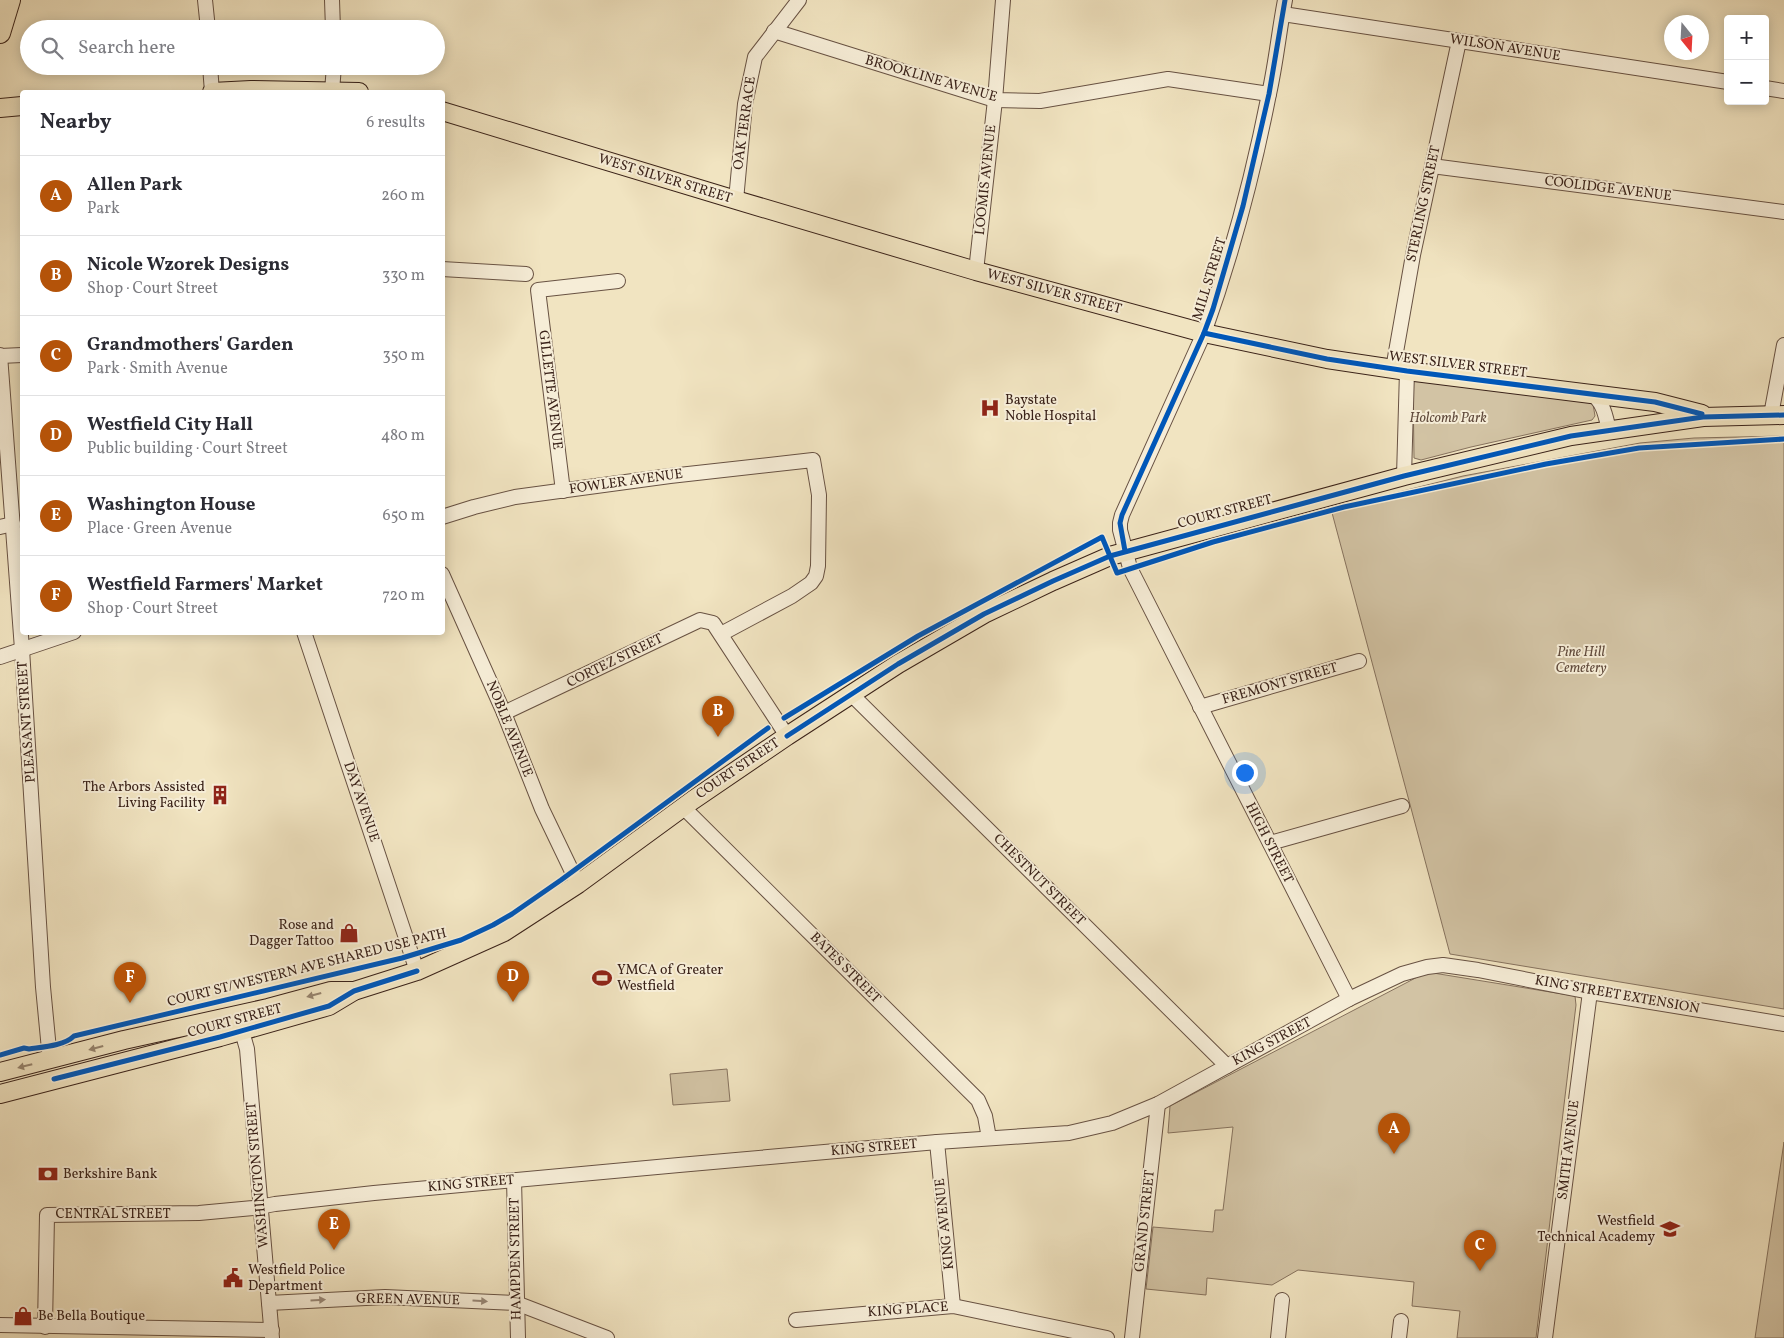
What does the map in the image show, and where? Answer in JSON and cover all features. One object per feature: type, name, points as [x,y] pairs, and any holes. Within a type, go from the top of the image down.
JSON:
[{"type":"highway","points":[[0,34],[10,0]]},
{"type":"main road","points":[[0,108],[20,106]]},
{"type":"main road","name":"WEST SILVER STREET","points":[[445,112],[976,271],[1204,333],[1327,359],[1400,370],[1590,392],[1655,402],[1710,416]]},
{"type":"main road","points":[[1710,416],[1777,415]]},
{"type":"main road","name":"COURT STREET","points":[[0,1094],[147,1056],[331,991],[354,991],[418,971],[504,932],[578,884],[683,807],[851,694],[984,614],[1083,567],[1125,551],[1404,476],[1571,436],[1710,416]]},
{"type":"main road","name":"COURT STREET","points":[[0,1072],[142,1036],[240,1023]]},
{"type":"main road","points":[[142,1036],[147,1056]]},
{"type":"main road","points":[[50,1060],[54,1079]]},
{"type":"street","points":[[205,0],[207,20]]},
{"type":"street","points":[[332,0],[333,20]]},
{"type":"street","name":"OAK TERRACE","points":[[736,200],[745,104],[755,56],[799,0]]},
{"type":"street","name":"LOOMIS AVENUE","points":[[976,271],[995,100],[1003,0]]},
{"type":"street","name":"WILSON AVENUE","points":[[1284,7],[1459,41],[1724,81]]},
{"type":"street","name":"MILL STREET","points":[[1125,551],[1120,523],[1122,515],[1204,333],[1244,206],[1270,94],[1284,7]]},
{"type":"street","name":"BROOKLINE AVENUE","points":[[774,31],[995,100],[1040,100],[1168,79],[1270,94]]},
{"type":"street","name":"STERLING STREET","points":[[1404,476],[1400,370],[1413,255],[1459,41]]},
{"type":"street","points":[[211,75],[212,90]]},
{"type":"street","points":[[332,90],[333,75]]},
{"type":"street","points":[[1769,89],[1784,91]]},
{"type":"street","name":"COOLIDGE AVENUE","points":[[1432,166],[1784,212]]},
{"type":"street","points":[[445,269],[526,274]]},
{"type":"street","name":"GILLETTE AVENUE","points":[[563,491],[538,290],[618,281]]},
{"type":"street","points":[[1777,415],[1784,345]]},
{"type":"street","points":[[0,356],[20,355]]},
{"type":"street","name":"PLEASANT STREET","points":[[0,356],[6,525],[20,634]]},
{"type":"street","points":[[1590,392],[1604,407],[1609,430]]},
{"type":"street","name":"FOWLER AVENUE","points":[[445,516],[515,497],[670,476],[813,460],[819,495],[818,566],[816,576],[811,583],[792,596],[722,634]]},
{"type":"street","name":"HIGH STREET","points":[[1125,551],[1130,568],[1349,1000]]},
{"type":"street","name":"NOBLE AVENUE","points":[[445,581],[504,713],[542,809],[578,884]]},
{"type":"street","name":"CORTEZ STREET","points":[[504,713],[700,620],[713,623],[722,634]]},
{"type":"street","points":[[722,634],[787,736]]},
{"type":"street","name":"PLEASANT STREET","points":[[20,635],[43,986],[50,1060]]},
{"type":"street","points":[[0,657],[65,635]]},
{"type":"street","name":"DAY AVENUE","points":[[305,635],[418,971]]},
{"type":"street","name":"FREMONT STREET","points":[[1200,707],[1359,661]]},
{"type":"street","name":"CHESTNUT STREET","points":[[851,694],[1227,1066]]},
{"type":"street","points":[[1270,843],[1402,806]]},
{"type":"street","name":"BATES STREET","points":[[683,807],[978,1100],[985,1116],[989,1138]]},
{"type":"street","name":"KING STREET","points":[[261,1206],[514,1180],[937,1142],[1069,1133],[1112,1123],[1158,1104],[1349,1000],[1402,974],[1416,969],[1443,965],[1450,966]]},
{"type":"street","name":"KING STREET EXTENSION","points":[[1450,966],[1590,992],[1784,1024]]},
{"type":"street","name":"SMITH AVENUE","points":[[1545,1338],[1590,992]]},
{"type":"street","name":"WASHINGTON STREET","points":[[240,1023],[248,1049],[272,1334]]},
{"type":"street","name":"GRAND STREET","points":[[1132,1338],[1158,1104]]},
{"type":"street","name":"KING AVENUE","points":[[937,1142],[953,1306]]},
{"type":"street","name":"HAMPDEN STREET","points":[[514,1180],[518,1338]]},
{"type":"street","name":"CENTRAL STREET","points":[[50,1330],[47,1215],[171,1214],[217,1212],[261,1206]]},
{"type":"street","name":"GREEN AVENUE","points":[[270,1303],[405,1297],[516,1303],[607,1338]]},
{"type":"street","points":[[1278,1338],[1282,1300]]},
{"type":"street","name":"KING PLACE","points":[[796,1320],[953,1306],[1107,1338]]},
{"type":"street","points":[[1399,1338],[1401,1321]]},
{"type":"street","points":[[0,1325],[50,1330],[272,1334]]},
{"type":"green space","name":"Holcomb Park","points":[[1417,379],[1582,400],[1593,404],[1595,416],[1592,420],[1421,460],[1414,458],[1413,382]]},
{"type":"green space","name":"Pine Hill Cemetery","points":[[1784,436],[1784,1009],[1450,954],[1331,509],[1463,476],[1640,443],[1694,438]]},
{"type":"green space","points":[[1427,972],[1575,996],[1576,1005],[1536,1338],[1457,1338],[1460,1311],[1412,1306],[1414,1282],[1298,1270],[1272,1285],[1207,1278],[1206,1295],[1146,1289],[1153,1227],[1213,1232],[1215,1210],[1223,1210],[1233,1127],[1168,1133],[1170,1106]]},
{"type":"green space","points":[[727,1069],[730,1101],[673,1105],[670,1074]]},
{"type":"green space","points":[[1784,1142],[1784,1338],[1755,1338]]},
{"type":"cycle path","points":[[1125,551],[1120,523],[1122,515],[1204,333],[1213,309],[1243,206],[1269,94],[1285,0]]},
{"type":"cycle path","points":[[1204,333],[1327,359],[1655,402],[1702,414]]},
{"type":"cycle path","points":[[787,736],[898,664],[984,614],[1110,556],[1404,476],[1571,436],[1703,417],[1784,415]]},
{"type":"cycle path","points":[[784,718],[918,636],[1102,537],[1117,573],[1213,542],[1344,507],[1546,464],[1639,448],[1784,439]]},
{"type":"cycle path","name":"COURT ST/WESTERN AVE SHARED USE PATH","points":[[0,1055],[24,1048],[29,1049],[59,1044],[74,1036],[402,958],[461,940],[512,914],[768,728]]},
{"type":"cycle path","points":[[54,1079],[220,1037],[329,1006],[354,991],[417,971]]},
{"type":"place","name":"Baystate Noble Hospital","points":[[990,408]]},
{"type":"place","name":"Nicole Wzorek Designs","points":[[718,737]]},
{"type":"place","name":"The Arbors Assisted Living Facility","points":[[220,795]]},
{"type":"place","name":"Rose and Dagger Tattoo","points":[[349,933]]},
{"type":"place","name":"YMCA of Greater Westfield","points":[[602,978]]},
{"type":"place","name":"Westfield City Hall","points":[[513,1002]]},
{"type":"place","name":"Westfield Farmers' Market","points":[[130,1003]]},
{"type":"place","name":"Allen Park","points":[[1394,1154]]},
{"type":"place","name":"Berkshire Bank","points":[[48,1174]]},
{"type":"place","name":"Westfield Technical Academy","points":[[1670,1229]]},
{"type":"place","name":"Washington House","points":[[334,1250]]},
{"type":"place","name":"Grandmothers' Garden","points":[[1480,1271]]},
{"type":"place","name":"Westfield Police Department","points":[[233,1278]]},
{"type":"place","name":"Be Bella Boutique","points":[[23,1316]]}]
